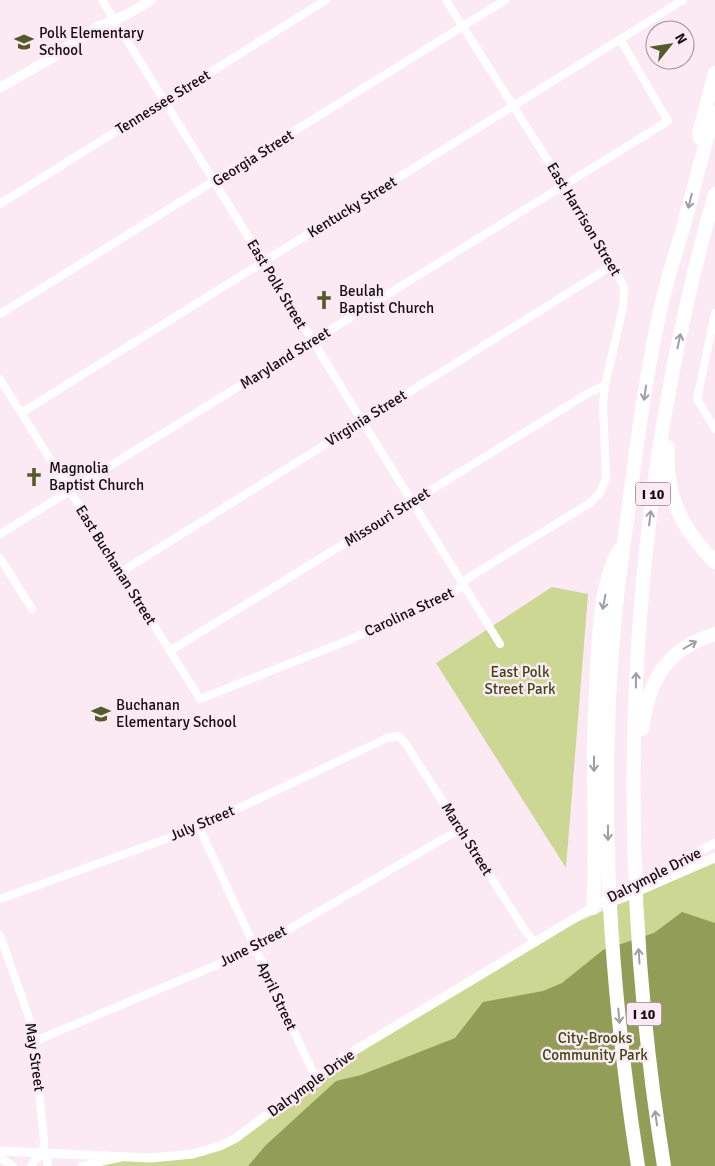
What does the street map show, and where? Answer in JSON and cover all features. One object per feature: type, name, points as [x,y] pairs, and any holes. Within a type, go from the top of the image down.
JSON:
[{"type":"highway","points":[[702,154],[699,133],[715,73]]},
{"type":"highway","name":"I 10","points":[[638,1166],[615,986],[608,863],[610,672],[614,625],[652,346],[663,296],[715,113]]},
{"type":"highway","name":"I 10","points":[[664,1166],[646,1031],[636,921],[633,799],[636,674],[646,546],[659,450],[672,374],[715,194]]},
{"type":"highway","points":[[672,374],[667,459],[670,490],[676,509],[691,536],[715,562]]},
{"type":"highway","points":[[592,908],[595,876],[594,742],[602,606],[613,562],[625,540]]},
{"type":"highway","points":[[633,799],[645,706],[654,680],[668,661],[681,650],[694,642],[715,634]]},
{"type":"main road","points":[[0,88],[50,59],[99,26],[128,14],[151,0]]},
{"type":"street","name":"East Polk Street","points":[[102,0],[362,421],[413,500],[500,644]]},
{"type":"street","name":"Tennessee Street","points":[[0,204],[326,0]]},
{"type":"street","name":"East Harrison Street","points":[[446,0],[514,105],[613,265],[624,287],[625,295],[605,385],[602,424],[606,478],[600,493]]},
{"type":"street","name":"Georgia Street","points":[[0,314],[505,0]]},
{"type":"street","name":"Kentucky Street","points":[[21,413],[682,0]]},
{"type":"street","name":"Maryland Street","points":[[0,534],[668,121],[620,39]]},
{"type":"street","name":"Virginia Street","points":[[120,572],[613,265]]},
{"type":"street","points":[[714,426],[697,399],[715,312]]},
{"type":"street","name":"East Buchanan Street","points":[[0,379],[200,699]]},
{"type":"street","name":"Missouri Street","points":[[170,651],[413,500],[590,392],[605,385]]},
{"type":"street","name":"Carolina Street","points":[[200,699],[384,624],[457,590],[468,578],[583,508],[600,493]]},
{"type":"street","points":[[0,558],[32,609]]},
{"type":"street","name":"July Street","points":[[0,899],[199,827],[382,741],[399,736]]},
{"type":"street","name":"March Street","points":[[399,736],[534,942]]},
{"type":"street","name":"April Street","points":[[199,827],[316,1080]]},
{"type":"street","name":"June Street","points":[[35,1041],[255,949],[460,829]]},
{"type":"street","name":"Dalrymple Drive","points":[[0,1151],[151,1158],[193,1154],[220,1146],[250,1128],[344,1057],[620,891],[668,869],[715,843]]},
{"type":"street","name":"Dalrymple Drive","points":[[592,908],[624,898],[715,857]]},
{"type":"street","name":"May Street","points":[[0,935],[27,1009],[35,1041],[44,1141],[43,1154],[48,1166]]},
{"type":"street","points":[[31,1166],[43,1154]]},
{"type":"street","points":[[82,1166],[121,1157]]},
{"type":"street","points":[[0,1158],[13,1166]]},
{"type":"green space","name":"East Polk Street Park","points":[[552,587],[588,594],[566,868],[436,663]]},
{"type":"green space","name":"City-Brooks Community Park","points":[[715,863],[715,1166],[88,1166],[121,1157],[184,1155],[220,1146],[315,1078],[551,933]]},
{"type":"shaded area","name":"City-Brooks Community Park","points":[[682,912],[715,923],[715,1166],[248,1166],[266,1145],[336,1081],[361,1075],[455,1038],[483,1002],[543,991],[562,983],[603,950],[654,933]]},
{"type":"place","name":"Polk Elementary School","points":[[24,42]]},
{"type":"place","name":"Beulah Baptist Church","points":[[324,300]]},
{"type":"place","name":"Magnolia Baptist Church","points":[[34,477]]},
{"type":"place","name":"Buchanan Elementary School","points":[[101,714]]}]
